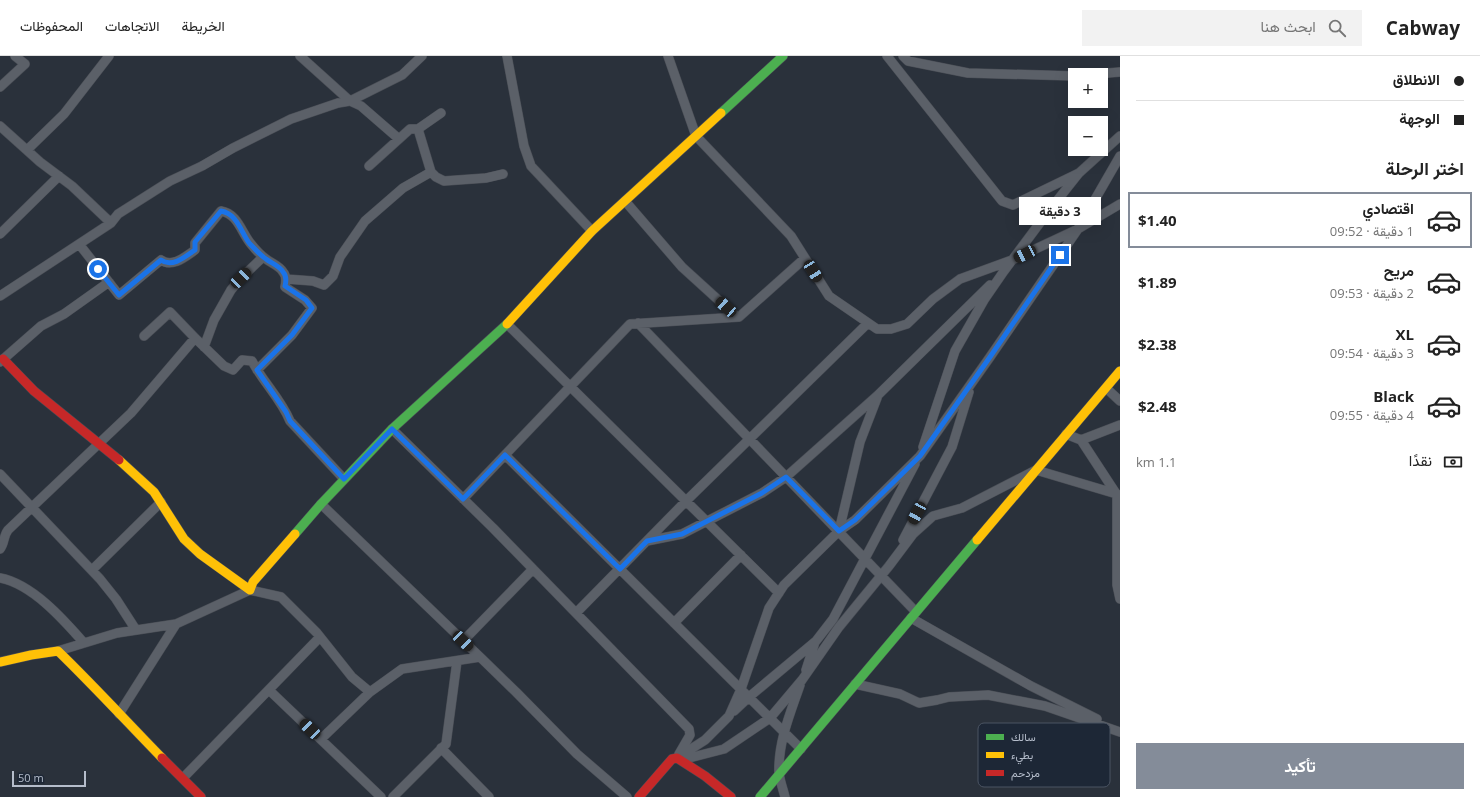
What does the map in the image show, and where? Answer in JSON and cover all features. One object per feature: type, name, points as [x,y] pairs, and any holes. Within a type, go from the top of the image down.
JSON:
[{"type":"street","points":[[0,87],[25,64],[15,56]]},
{"type":"street","points":[[27,150],[64,114],[109,56]]},
{"type":"street","points":[[300,56],[350,101],[361,106],[399,139]]},
{"type":"street","points":[[0,296],[111,223],[118,214],[170,181],[202,166],[233,148],[291,119],[338,102],[350,101],[402,75],[422,56]]},
{"type":"street","points":[[507,56],[524,146],[531,166],[592,231]]},
{"type":"street","points":[[668,56],[696,136],[791,236],[829,296],[877,329],[891,329],[907,324],[934,299],[960,279],[1012,260],[1078,229],[1120,204]]},
{"type":"street","points":[[0,662],[58,651],[117,633],[176,624],[250,590],[253,582],[320,504],[392,429],[506,324],[592,231],[783,56]]},
{"type":"street","points":[[887,56],[1002,201],[1013,205],[1079,173]]},
{"type":"street","points":[[903,56],[908,61],[968,73],[1068,76]]},
{"type":"street","points":[[1108,73],[1120,72]]},
{"type":"street","points":[[369,166],[410,129],[418,129],[441,113]]},
{"type":"street","points":[[0,126],[72,186],[111,223]]},
{"type":"street","points":[[418,129],[431,172],[436,177],[444,181],[486,178],[502,174]]},
{"type":"street","points":[[729,716],[741,690],[769,608],[778,593],[784,585],[839,531],[855,520],[920,456],[955,351],[984,300],[1012,260],[1079,173],[1118,138],[1120,131]]},
{"type":"street","points":[[679,759],[705,740],[749,697],[816,641],[834,619],[920,456],[1078,229],[1120,156]]},
{"type":"street","points":[[286,279],[313,281],[324,285],[333,276],[340,256],[365,221],[403,188],[431,172]]},
{"type":"street","points":[[0,234],[59,176]]},
{"type":"street","points":[[625,201],[682,267],[736,317]]},
{"type":"street","points":[[79,244],[119,295],[161,260],[174,263],[195,250],[195,242],[221,211],[225,212],[240,224],[243,233],[250,244],[263,257],[283,272],[286,279],[285,286],[306,300],[312,308],[292,335],[257,370]]},
{"type":"street","points":[[204,347],[214,320],[231,290],[263,257]]},
{"type":"street","points":[[463,499],[630,324],[739,317],[805,258]]},
{"type":"street","points":[[647,541],[682,534],[762,493],[786,477],[878,395],[1004,271]]},
{"type":"street","points":[[109,282],[64,314],[41,326],[2,361],[34,391],[99,444],[154,492],[184,539],[200,554],[250,590],[281,596],[320,637],[352,677],[370,692]]},
{"type":"street","points":[[144,336],[170,312],[224,366],[233,370],[242,360],[252,361],[286,412],[290,421],[344,479]]},
{"type":"street","points":[[638,323],[881,575],[914,615],[1031,686],[1104,723]]},
{"type":"street","points":[[576,613],[686,501],[868,323]]},
{"type":"street","points":[[506,324],[778,593]]},
{"type":"street","points":[[0,549],[4,545],[5,536],[8,530],[140,404],[195,338]]},
{"type":"street","points":[[760,797],[1120,371]]},
{"type":"street","points":[[889,566],[952,447],[972,382]]},
{"type":"street","points":[[1106,388],[1120,401]]},
{"type":"street","points":[[839,531],[860,442],[878,395]]},
{"type":"street","points":[[1081,440],[1120,425]]},
{"type":"street","points":[[392,429],[689,728],[690,735],[679,759]]},
{"type":"street","points":[[1066,434],[1081,440],[1119,495],[1117,585],[1120,599]]},
{"type":"street","points":[[505,455],[801,749]]},
{"type":"street","points":[[639,797],[672,759],[679,759],[724,749],[770,718],[802,680],[839,627],[913,534],[933,516],[962,508],[1036,470],[1119,495]]},
{"type":"street","points":[[0,474],[92,570],[108,589],[136,630]]},
{"type":"street","points":[[92,570],[161,502]]},
{"type":"street","points":[[320,504],[516,692],[577,754],[627,797]]},
{"type":"street","points":[[674,623],[741,555]]},
{"type":"street","points":[[463,641],[533,570]]},
{"type":"street","points":[[0,578],[19,584],[42,601],[71,628],[84,643]]},
{"type":"street","points":[[120,714],[176,624]]},
{"type":"street","points":[[183,778],[320,637]]},
{"type":"street","points":[[785,797],[779,774],[780,750],[784,732],[816,641]]},
{"type":"street","points":[[58,651],[201,797]]},
{"type":"street","points":[[0,656],[31,655]]},
{"type":"street","points":[[321,739],[370,692],[402,669],[480,657]]},
{"type":"street","points":[[393,797],[446,744],[457,661]]},
{"type":"street","points":[[855,684],[900,694],[919,703],[949,697],[988,695],[1045,706],[1096,723]]},
{"type":"street","points":[[269,690],[381,797]]},
{"type":"street","points":[[1110,726],[1120,731]]},
{"type":"street","points":[[1110,728],[1120,731]]},
{"type":"street","points":[[442,748],[490,797]]},
{"type":"street","points":[[679,759],[731,797]]},
{"type":"traffic: fast","points":[[721,113],[783,56]]},
{"type":"traffic: fast","points":[[295,534],[321,504],[392,429],[507,324]]},
{"type":"traffic: fast","points":[[760,797],[977,540]]},
{"type":"traffic: slow","points":[[507,324],[592,231],[721,113]]},
{"type":"traffic: slow","points":[[977,540],[1120,371]]},
{"type":"traffic: slow","points":[[119,460],[154,492],[184,539],[200,554],[250,590],[253,582],[295,534]]},
{"type":"traffic: slow","points":[[0,662],[58,651],[162,758]]},
{"type":"traffic: jam","points":[[3,359],[34,391],[119,460]]},
{"type":"traffic: jam","points":[[162,758],[201,797]]},
{"type":"traffic: jam","points":[[639,797],[672,759],[677,758],[705,776],[731,797]]},
{"type":"route","points":[[98,269],[119,295],[161,260],[174,263],[195,250],[195,242],[221,211],[225,212],[240,224],[243,233],[250,244],[265,259],[283,272],[286,279],[285,286],[306,300],[312,308],[292,335],[257,370],[286,412],[290,421],[344,479],[392,429],[463,499],[505,455],[620,569],[647,541],[682,534],[762,493],[786,477],[839,531],[855,520],[920,456],[1060,255]]}]
